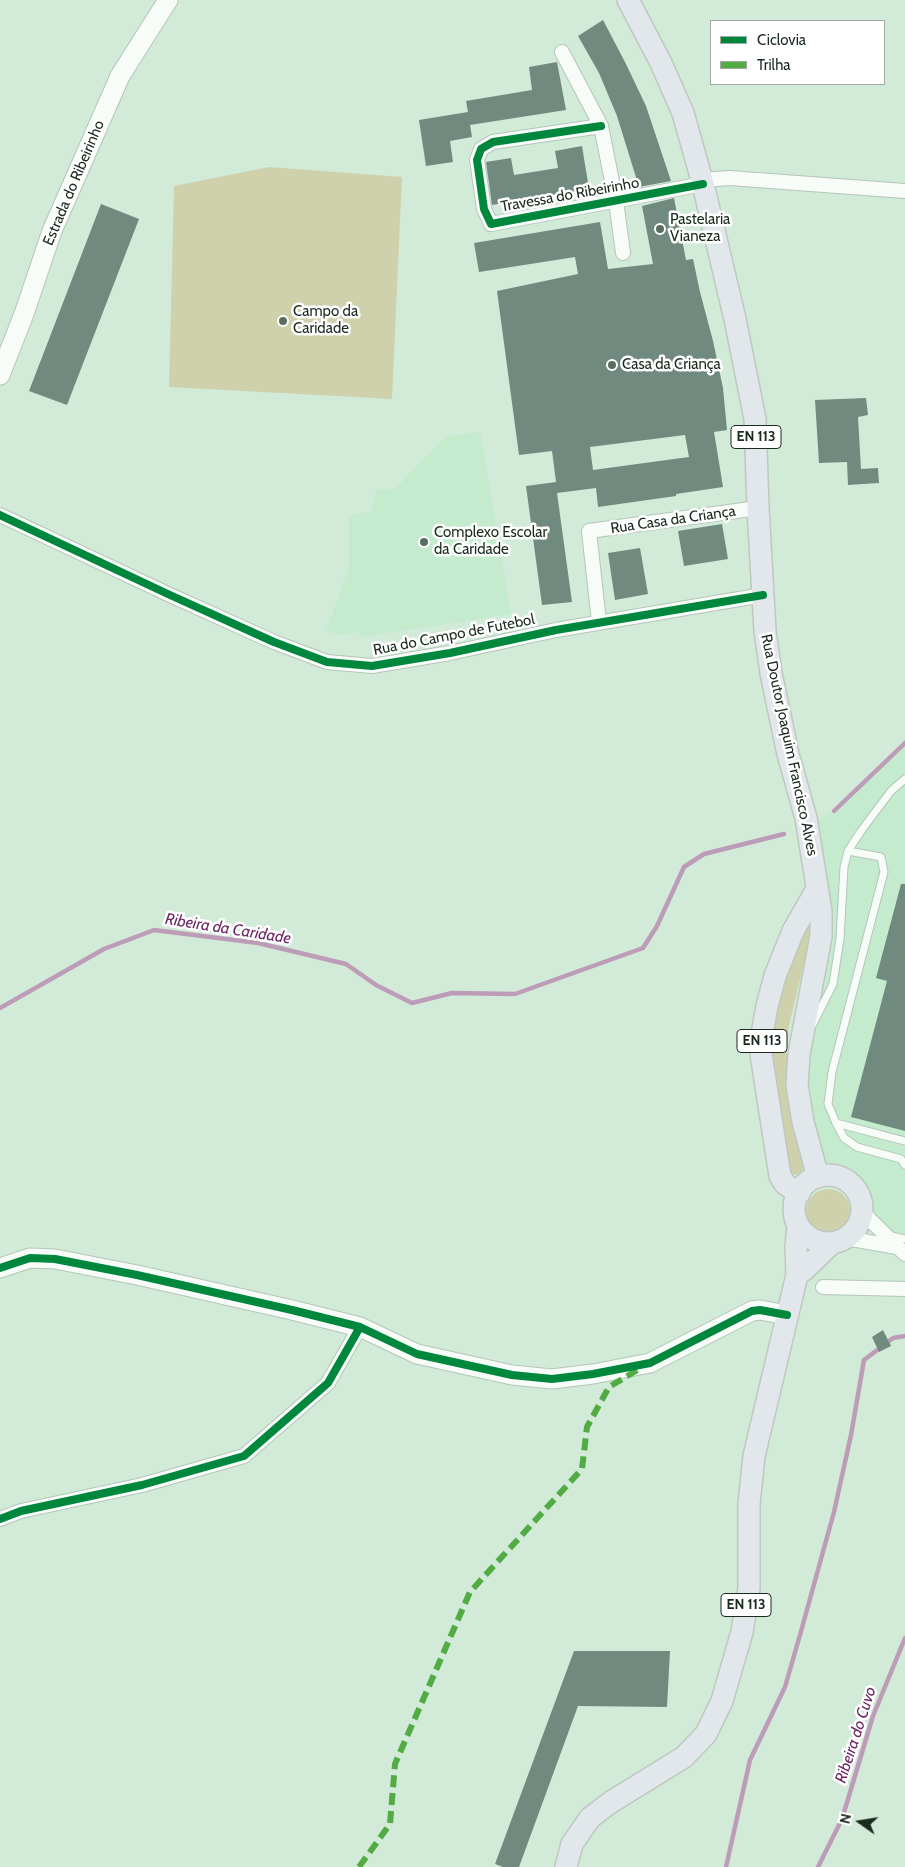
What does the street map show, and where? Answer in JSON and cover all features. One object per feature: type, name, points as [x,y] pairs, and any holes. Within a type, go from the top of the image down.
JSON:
[{"type":"main road","name":"Rua Doutor Joaquim Francisco Alves","points":[[628,0],[662,63],[683,113],[735,318],[756,419],[758,508],[765,631],[771,673],[788,754],[806,818],[821,911],[821,936],[799,1054],[797,1085],[803,1122],[818,1177]]},
{"type":"main road","name":"EN 113","points":[[566,1867],[572,1844],[590,1818],[610,1802],[684,1757],[706,1734],[722,1701],[742,1632],[748,1588],[749,1504],[754,1456],[797,1275],[796,1247],[798,1225],[795,1214],[795,1202],[799,1194],[785,1184],[780,1176],[761,1054],[767,1006],[775,976],[793,931],[818,888]]},
{"type":"main road","points":[[797,1275],[839,1240],[854,1231],[860,1222],[862,1212],[861,1201],[857,1191],[850,1182],[840,1177],[829,1175],[818,1177],[808,1182],[799,1194]]},
{"type":"main road","points":[[798,1225],[804,1233],[813,1239],[822,1242],[839,1240]]},
{"type":"street","name":"Estrada do Ribeirinho","points":[[0,375],[21,322],[52,230],[120,76],[168,0]]},
{"type":"street","points":[[562,52],[601,126],[616,201],[622,253]]},
{"type":"street","name":"Travessa do Ribeirinho","points":[[601,126],[492,142],[481,149],[477,160],[484,209],[491,224],[730,178],[905,191]]},
{"type":"street","name":"Rua Casa da Criança","points":[[599,622],[589,532],[758,508]]},
{"type":"street","name":"Rua do Campo de Futebol","points":[[0,515],[274,642],[328,662],[372,666],[599,622],[763,595]]},
{"type":"street","points":[[862,1212],[885,1234],[903,1247]]},
{"type":"street","points":[[839,1240],[874,1242],[903,1247]]},
{"type":"street","points":[[0,1268],[30,1258],[55,1259],[292,1310],[360,1328],[416,1354],[512,1375],[552,1380],[593,1374],[650,1362],[752,1311],[760,1310],[787,1315]]},
{"type":"street","points":[[822,1287],[905,1289]]},
{"type":"street","points":[[0,1519],[21,1511],[142,1485],[244,1456],[328,1383],[360,1328]]},
{"type":"lane","points":[[799,1054],[833,984],[840,939],[844,868],[848,852],[891,791],[905,779]]},
{"type":"lane","points":[[848,852],[881,857],[884,872],[832,1072],[828,1104],[844,1138],[857,1147],[902,1159],[905,1165]]},
{"type":"lane","points":[[836,1123],[905,1141]]},
{"type":"shaded area","name":"Campo da Caridade","points":[[269,167],[402,177],[392,399],[169,387],[174,186]]},
{"type":"shaded area","name":"Complexo Escolar da Caridade","points":[[480,432],[511,614],[361,637],[360,632],[340,635],[326,631],[349,568],[349,516],[372,511],[376,490],[395,489],[444,437]]},
{"type":"shaded area","points":[[905,745],[905,1239],[885,1234],[862,1212],[861,1201],[857,1191],[849,1182],[840,1177],[829,1175],[818,1177],[803,1122],[818,961],[807,826],[834,811]]},
{"type":"shaded area","points":[[809,922],[812,924],[811,935],[789,1025],[787,1050],[788,1091],[805,1161],[802,1171],[796,1175],[789,1172],[769,1049],[776,1003],[797,940]]},
{"type":"shaded area","points":[[824,1189],[832,1189],[844,1195],[850,1211],[844,1227],[832,1233],[824,1233],[812,1227],[806,1215],[806,1207],[812,1195]]},
{"type":"building","points":[[603,20],[646,106],[671,181],[639,187],[617,116],[599,73],[578,36]]},
{"type":"building","points":[[557,62],[566,110],[470,125],[472,137],[450,141],[453,162],[426,166],[419,120],[468,112],[466,101],[532,90],[529,67]]},
{"type":"building","points":[[582,146],[589,189],[492,205],[486,162],[511,158],[514,175],[558,168],[555,151]]},
{"type":"building","name":"Casa da Criança","points":[[674,198],[686,260],[693,259],[723,388],[727,430],[714,432],[723,487],[598,507],[596,488],[557,493],[572,602],[542,605],[526,486],[556,482],[552,451],[519,455],[497,291],[578,274],[575,257],[479,272],[474,243],[600,222],[608,269],[653,264],[642,206]],"holes":[[[685,435],[689,457],[593,470],[590,447]]]},
{"type":"building","points":[[101,204],[139,219],[67,405],[29,391]]},
{"type":"building","points":[[866,398],[868,415],[858,417],[861,469],[878,468],[879,483],[848,485],[847,462],[819,463],[815,400]]},
{"type":"building","points":[[722,524],[728,559],[684,566],[678,531]]},
{"type":"building","points":[[640,548],[648,594],[615,600],[608,553]]},
{"type":"building","points":[[901,884],[905,884],[905,1131],[851,1117],[887,981],[876,978]]},
{"type":"building","points":[[883,1330],[891,1346],[879,1352],[872,1337]]},
{"type":"building","points":[[574,1651],[670,1651],[667,1707],[578,1706],[519,1867],[503,1867],[495,1864]]},
{"type":"waterway","name":"Ribeira da Caridade","points":[[834,811],[905,743]]},
{"type":"waterway","name":"Ribeira da Caridade","points":[[0,1008],[104,949],[154,930],[258,943],[346,964],[376,985],[412,1003],[452,993],[515,994],[643,948],[657,926],[684,867],[704,854],[784,834]]},
{"type":"waterway","points":[[726,1867],[750,1760],[785,1687],[834,1512],[851,1435],[864,1360],[893,1338],[905,1336]]},
{"type":"waterway","name":"Ribeira do Cuvo","points":[[818,1867],[842,1819],[873,1716],[905,1638]]},
{"type":"marked path","points":[[359,1867],[390,1824],[395,1764],[470,1592],[582,1469],[587,1427],[609,1387],[639,1369]]},
{"type":"cycle path","points":[[601,126],[493,142],[481,149],[477,160],[484,209],[491,224],[703,184]]},
{"type":"cycle path","points":[[0,515],[274,642],[327,662],[372,666],[450,653],[556,630],[763,595]]},
{"type":"cycle path","points":[[0,1268],[30,1258],[55,1259],[137,1275],[360,1327],[417,1354],[512,1375],[552,1379],[593,1374],[650,1363],[752,1311],[760,1310],[787,1315]]},
{"type":"cycle path","points":[[0,1519],[21,1511],[142,1485],[244,1456],[328,1383],[360,1327]]},
{"type":"place","name":"Pastelaria Vianeza","points":[[660,229]]},
{"type":"place","name":"Campo da Caridade","points":[[283,321]]},
{"type":"place","name":"Casa da Criança","points":[[612,365]]},
{"type":"place","name":"Complexo Escolar da Caridade","points":[[424,542]]}]
